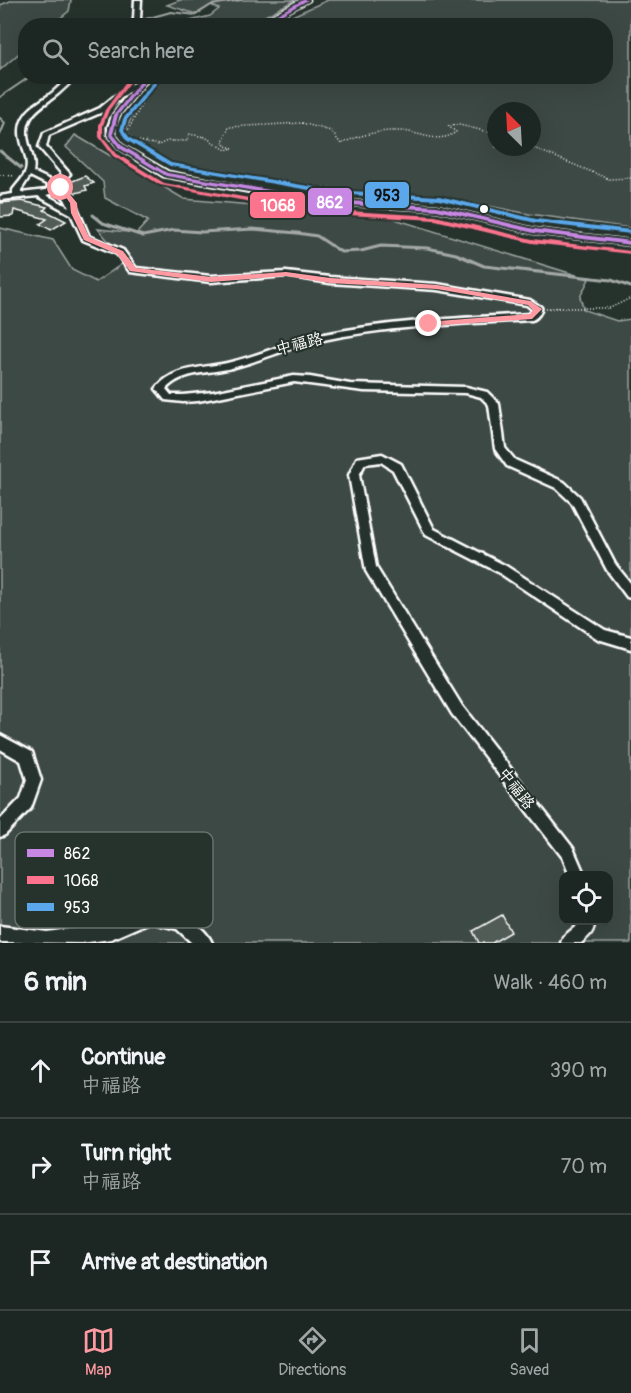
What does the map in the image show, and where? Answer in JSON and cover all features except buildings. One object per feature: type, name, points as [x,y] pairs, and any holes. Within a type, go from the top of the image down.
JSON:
[{"type":"street","points":[[137,18],[138,0]]},
{"type":"street","points":[[271,18],[306,0]]},
{"type":"street","points":[[17,196],[17,190],[31,167],[23,140],[25,118],[31,110],[65,84]]},
{"type":"street","points":[[0,198],[41,195],[48,192],[66,174],[42,147],[46,134],[97,112],[133,84]]},
{"type":"street","points":[[141,84],[116,115],[111,134],[121,147],[166,174],[290,197],[331,202],[437,208],[534,231],[631,243]]},
{"type":"street","points":[[27,175],[61,188],[74,203],[74,213],[86,238],[120,252],[133,270],[211,279],[286,274],[330,280],[437,287],[530,303],[538,309]]},
{"type":"street","points":[[41,195],[74,213]]},
{"type":"street","name":"中福路","points":[[538,309],[532,317],[365,329],[318,338],[279,348],[232,365],[177,375],[166,382],[161,389],[168,398],[182,400],[236,392],[286,380],[303,379],[349,387],[466,390],[484,394],[494,404],[500,449],[511,463],[560,485],[576,500],[611,567],[631,593]]},
{"type":"street","name":"中福路","points":[[576,871],[568,853],[457,711],[370,568],[354,475],[361,461],[382,458],[397,467],[430,532],[502,569],[602,635],[631,644]]},
{"type":"street","points":[[0,742],[27,757],[34,780],[26,803],[0,830]]},
{"type":"street","points":[[569,943],[587,925]]},
{"type":"street","points":[[0,934],[47,940],[111,931],[118,928]]},
{"type":"street","points":[[187,928],[204,943]]},
{"type":"path","points":[[154,84],[147,92],[127,132],[148,157],[151,156],[139,141],[159,145],[167,141],[187,141],[189,134],[205,137],[226,150],[233,148],[225,146],[223,141],[229,127],[302,123],[331,131],[341,144],[373,133],[402,131],[438,139],[456,132],[448,126],[460,125],[487,132]]},
{"type":"path","points":[[541,152],[551,157],[567,160],[609,179],[631,178]]},
{"type":"path","points":[[0,175],[27,175]]},
{"type":"path","points":[[538,309],[610,308],[631,298]]},
{"type":"shaded area","points":[[13,0],[71,0],[69,11],[60,18],[18,18],[18,54],[0,70],[0,5]]},
{"type":"shaded area","points":[[180,0],[295,0],[259,18],[202,18],[210,16],[219,9],[211,5],[196,14],[167,5]]},
{"type":"shaded area","points":[[328,0],[631,0],[631,228],[529,214],[448,198],[342,190],[179,167],[153,154],[124,133],[142,95],[153,84],[613,84],[613,18],[288,18]]},
{"type":"shaded area","points":[[75,135],[184,199],[388,217],[589,279],[580,297],[584,310],[617,321],[631,319],[631,943],[0,943],[0,228],[53,240],[72,270],[96,282],[126,261],[98,229],[137,233],[148,221],[105,198],[103,182],[66,147]]},
{"type":"waterway","points":[[149,18],[171,12],[196,15],[211,5],[241,0]]},
{"type":"waterway","points":[[0,97],[19,84]]},
{"type":"waterway","points":[[0,118],[5,123],[0,135]]},
{"type":"waterway","points":[[0,151],[21,168]]},
{"type":"waterway","points":[[93,215],[103,223],[143,236],[174,230],[202,232],[253,229],[297,233],[317,236],[341,252],[361,251],[381,246],[427,248],[456,254],[484,266],[611,280],[631,287]]},
{"type":"transit line","name":"862","points":[[272,18],[306,0]]},
{"type":"transit line","name":"1068","points":[[127,84],[107,110],[101,125],[101,137],[115,155],[162,184],[277,205],[330,212],[435,218],[532,241],[630,253]]},
{"type":"transit line","name":"862","points":[[141,84],[116,115],[111,134],[121,147],[166,174],[331,202],[437,208],[534,231],[631,243]]},
{"type":"transit line","name":"953","points":[[154,84],[125,120],[122,130],[128,139],[170,164],[332,192],[439,198],[536,221],[631,232]]},
{"type":"route","points":[[61,188],[74,203],[74,213],[86,238],[120,252],[133,270],[211,279],[286,274],[385,285],[437,287],[530,303],[538,309],[532,317],[429,324]]}]
